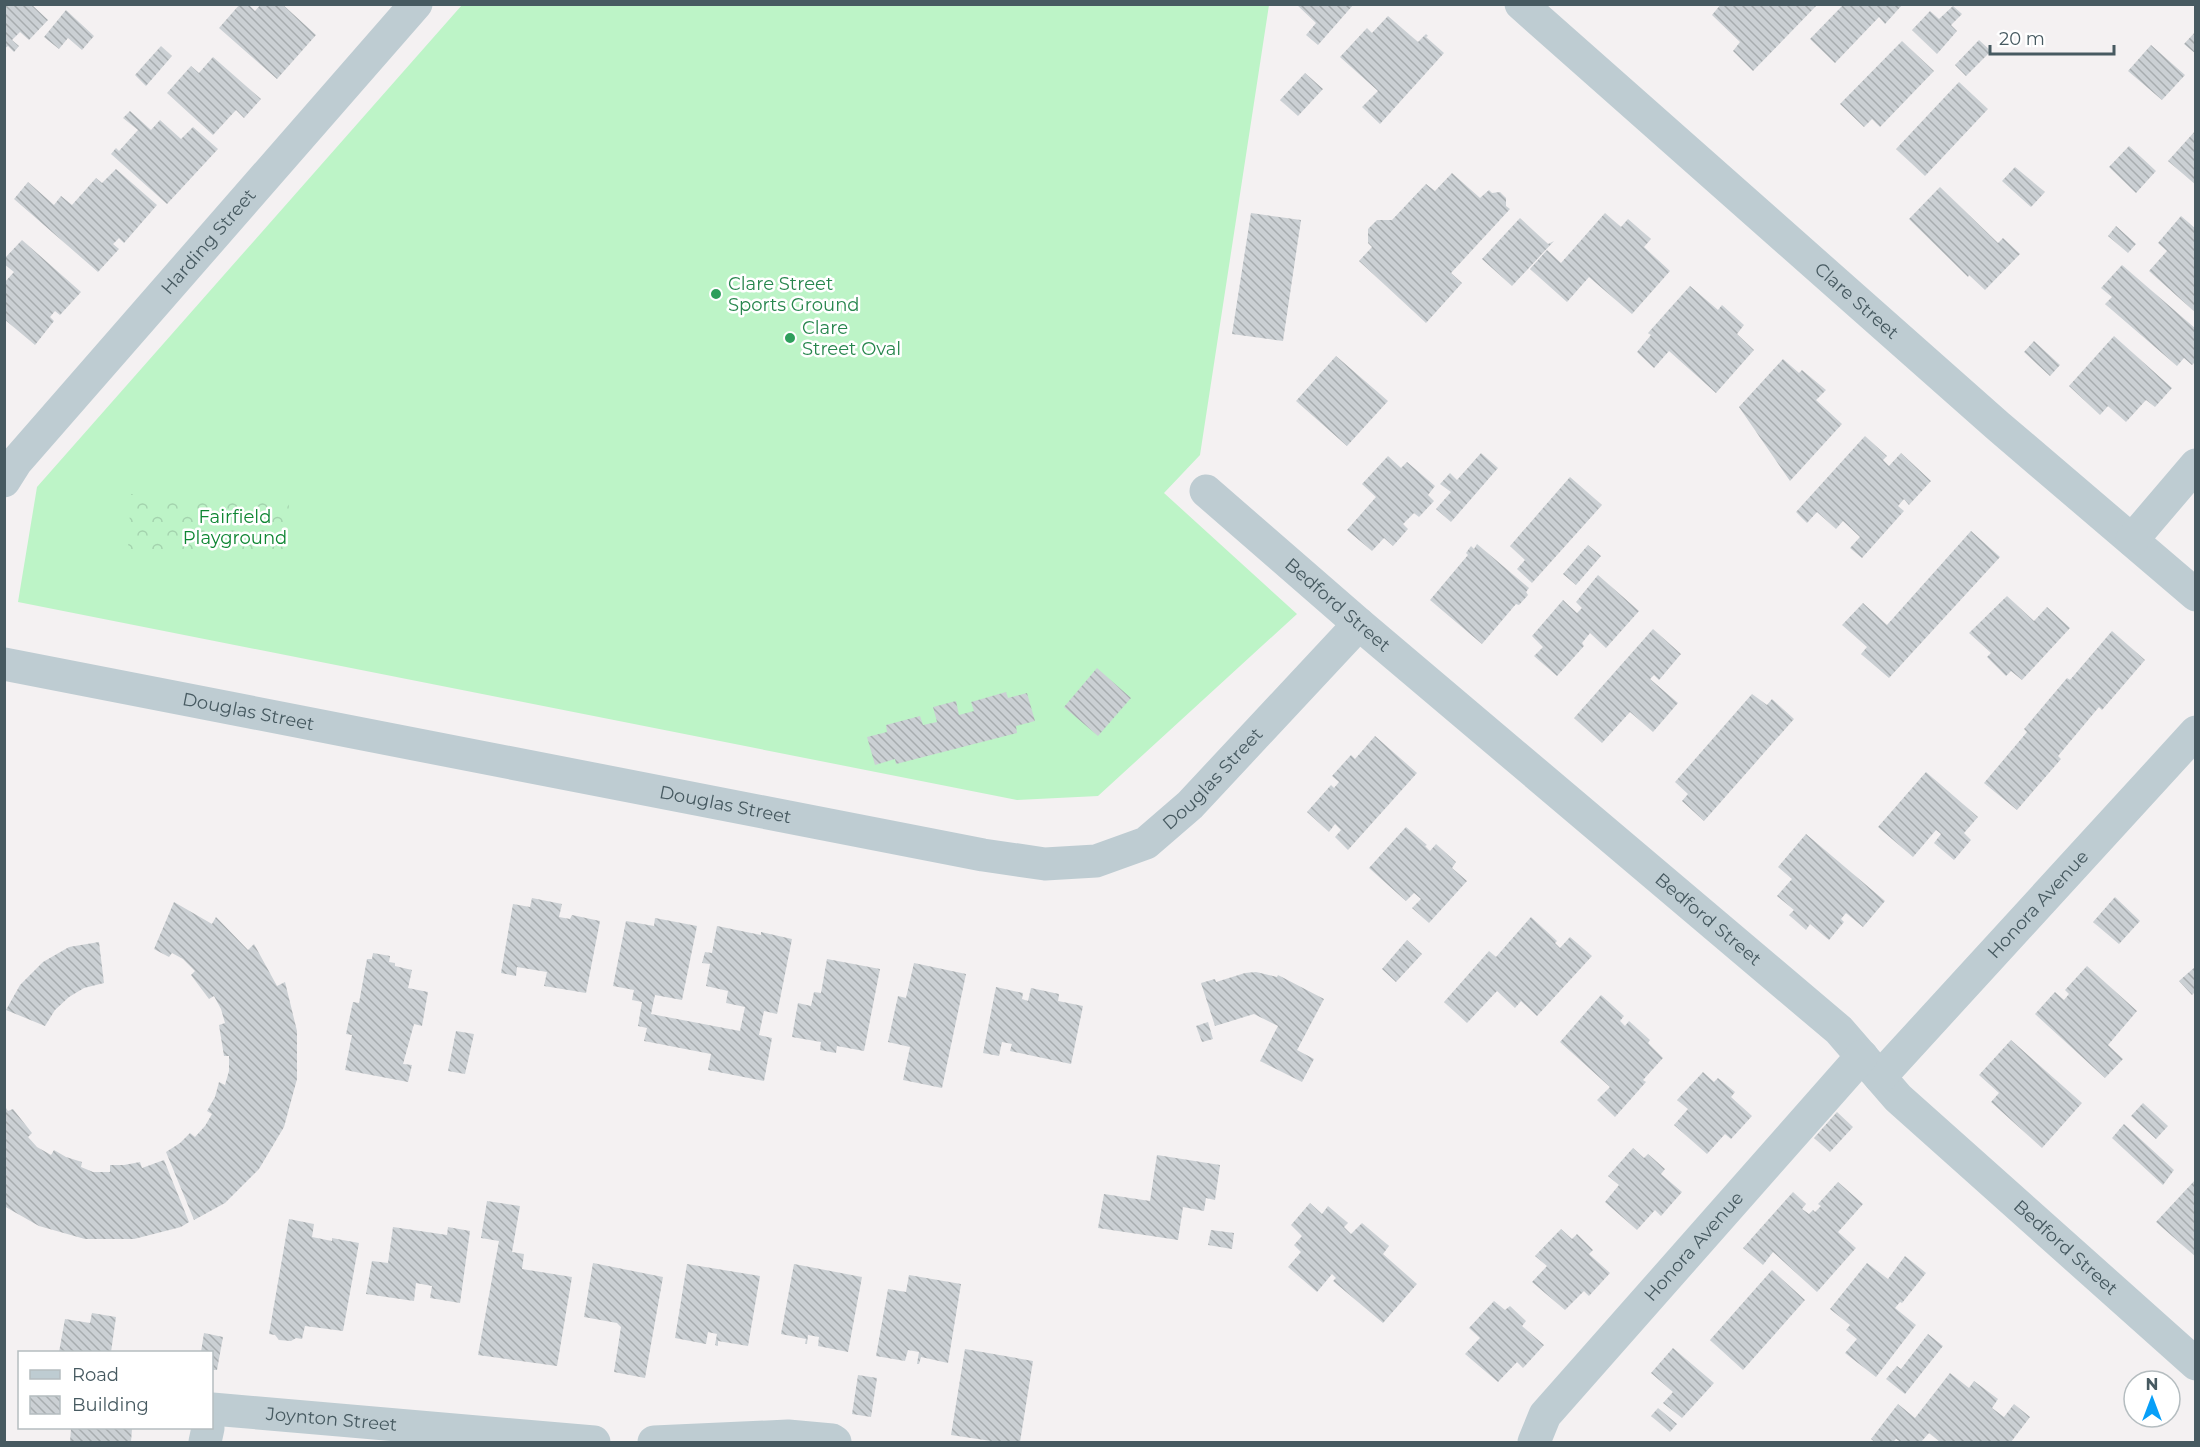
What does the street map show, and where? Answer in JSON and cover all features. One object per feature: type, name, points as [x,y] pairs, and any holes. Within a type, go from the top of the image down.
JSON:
[{"type":"street","name":"Harding Street","points":[[4,481],[16,462],[416,4]]},
{"type":"street","name":"Clare Street","points":[[1521,4],[1998,426],[2196,595]]},
{"type":"street","points":[[2132,540],[2196,465]]},
{"type":"street","name":"Bedford Street","points":[[1206,490],[1359,624],[1839,1030],[1898,1098],[2196,1364]]},
{"type":"street","name":"Douglas Street","points":[[4,664],[983,855],[1045,864],[1096,861],[1146,843],[1190,806],[1359,624]]},
{"type":"street","name":"Honora Avenue","points":[[1534,1443],[1545,1415],[1871,1066],[2196,732]]},
{"type":"street","name":"Joynton Street","points":[[213,1409],[594,1443]]},
{"type":"street","points":[[654,1443],[788,1436],[832,1440],[835,1443]]},
{"type":"green space","name":"Clare Street Sports Ground","points":[[462,5],[1269,5],[1200,455],[1164,493],[1297,614],[1098,796],[1017,800],[18,602],[37,487]]},
{"type":"green space","name":"Fairfield Playground","points":[[131,494],[289,502],[286,558],[128,549]]},
{"type":"building","points":[[4,4],[31,4],[48,20],[29,40],[20,32],[12,40],[19,46],[14,52],[8,46],[4,49]]},
{"type":"building","points":[[240,4],[248,4],[255,11],[261,4],[282,4],[316,35],[277,79],[219,28]]},
{"type":"building","points":[[1296,4],[1354,4],[1318,45],[1306,35],[1316,23]]},
{"type":"building","points":[[1721,4],[1818,4],[1753,71],[1733,51],[1740,42],[1712,15]]},
{"type":"building","points":[[1844,4],[1903,4],[1885,24],[1879,17],[1835,63],[1810,39]]},
{"type":"building","points":[[1953,6],[1962,14],[1951,25],[1957,31],[1937,54],[1912,30],[1930,11],[1939,19]]},
{"type":"building","points":[[66,10],[94,36],[82,50],[68,38],[59,49],[44,37]]},
{"type":"building","points":[[1388,16],[1418,42],[1426,34],[1428,36],[1426,37],[1444,53],[1380,124],[1362,107],[1378,91],[1340,57],[1367,28],[1372,33]]},
{"type":"building","points":[[2196,31],[2196,54],[2184,44]]},
{"type":"building","points":[[1979,40],[1991,51],[1966,76],[1955,65]]},
{"type":"building","points":[[1902,41],[1934,71],[1880,127],[1872,119],[1864,127],[1840,104]]},
{"type":"building","points":[[2151,45],[2185,75],[2162,100],[2128,71]]},
{"type":"building","points":[[161,46],[172,56],[146,86],[135,75]]},
{"type":"building","points":[[213,57],[261,99],[244,118],[236,110],[213,135],[167,93],[191,66],[199,73]]},
{"type":"building","points":[[1305,73],[1323,89],[1298,116],[1280,100]]},
{"type":"building","points":[[1959,82],[1988,109],[1925,176],[1896,149]]},
{"type":"building","points":[[130,111],[151,130],[160,120],[181,139],[193,127],[218,149],[167,204],[111,154],[116,148],[119,151],[138,130],[123,118]]},
{"type":"building","points":[[2196,130],[2196,185],[2168,161]]},
{"type":"building","points":[[2129,146],[2156,171],[2136,193],[2109,167]]},
{"type":"building","points":[[2015,167],[2045,192],[2031,207],[2002,181]]},
{"type":"building","points":[[116,169],[157,205],[124,243],[119,238],[113,244],[119,249],[98,272],[14,199],[28,182],[54,205],[61,196],[72,205],[96,178],[102,183]]},
{"type":"building","points":[[1452,173],[1480,198],[1489,190],[1492,193],[1500,192],[1506,198],[1506,206],[1510,209],[1451,273],[1462,283],[1426,323],[1359,261],[1372,247],[1368,243],[1368,229],[1377,220],[1392,220],[1426,184],[1435,191]]},
{"type":"building","points":[[1940,187],[1998,243],[2003,238],[2020,254],[1985,290],[1969,275],[1968,277],[1909,219]]},
{"type":"building","points":[[1251,213],[1301,220],[1283,341],[1232,334]]},
{"type":"building","points":[[1605,213],[1621,227],[1628,219],[1651,239],[1644,247],[1670,271],[1632,314],[1589,277],[1567,302],[1530,269],[1547,250],[1561,263]]},
{"type":"building","points":[[2181,216],[2196,229],[2196,313],[2149,271],[2167,251],[2158,243]]},
{"type":"building","points":[[1520,218],[1548,244],[1554,241],[1512,286],[1482,259]]},
{"type":"building","points":[[2116,226],[2136,244],[2128,253],[2108,236]]},
{"type":"building","points":[[22,240],[81,292],[60,315],[55,311],[50,317],[54,321],[35,345],[4,319],[4,283],[14,272],[4,264],[4,259]]},
{"type":"building","points":[[2122,265],[2196,329],[2196,361],[2192,365],[2184,358],[2177,366],[2105,304],[2112,297],[2101,288]]},
{"type":"building","points":[[1690,286],[1718,310],[1722,305],[1744,325],[1737,334],[1754,350],[1716,393],[1669,351],[1654,368],[1637,352],[1651,335],[1648,333]]},
{"type":"building","points":[[2114,336],[2172,388],[2155,407],[2146,400],[2126,422],[2108,406],[2100,415],[2069,386]]},
{"type":"building","points":[[2034,341],[2060,365],[2050,376],[2024,352]]},
{"type":"building","points":[[1336,356],[1388,401],[1347,446],[1296,401]]},
{"type":"building","points":[[1783,359],[1799,373],[1802,370],[1826,390],[1816,400],[1842,424],[1790,481],[1739,407]]},
{"type":"building","points":[[1865,436],[1887,456],[1883,460],[1889,466],[1901,453],[1931,481],[1909,505],[1904,499],[1898,506],[1904,511],[1862,558],[1850,548],[1860,537],[1843,521],[1836,529],[1817,512],[1807,523],[1796,512]]},
{"type":"building","points":[[1481,453],[1498,468],[1451,522],[1436,509],[1451,492],[1440,484],[1450,473],[1457,480]]},
{"type":"building","points":[[1388,456],[1401,468],[1407,462],[1435,486],[1428,495],[1434,501],[1419,517],[1414,513],[1403,524],[1408,529],[1393,546],[1384,538],[1372,551],[1347,530],[1376,497],[1362,484]]},
{"type":"building","points":[[1570,477],[1602,505],[1532,583],[1517,569],[1525,560],[1510,546]]},
{"type":"building","points":[[1971,531],[2000,557],[1889,678],[1861,654],[1867,647],[1842,625],[1863,603],[1887,625]]},
{"type":"building","points":[[1477,544],[1529,588],[1526,592],[1528,595],[1519,605],[1516,604],[1482,644],[1430,600],[1468,555],[1466,553],[1471,546],[1474,549]]},
{"type":"building","points":[[1588,545],[1601,556],[1576,585],[1563,574]]},
{"type":"building","points":[[1598,575],[1639,611],[1606,648],[1590,633],[1582,643],[1584,646],[1557,676],[1534,656],[1543,647],[1532,636],[1563,600],[1577,613],[1582,608],[1576,602]]},
{"type":"building","points":[[2007,596],[2034,621],[2047,607],[2070,628],[2022,680],[2011,671],[2006,676],[1987,657],[1991,653],[1969,633]]},
{"type":"building","points":[[1653,629],[1681,654],[1659,680],[1654,675],[1650,679],[1678,703],[1653,732],[1630,712],[1602,743],[1574,718]]},
{"type":"building","points":[[2112,631],[2145,660],[2102,710],[2099,707],[2058,756],[2061,759],[2017,810],[1984,783],[2027,732],[2024,729],[2067,678],[2070,680]]},
{"type":"building","points":[[1097,668],[1131,698],[1098,736],[1064,707]]},
{"type":"building","points":[[1006,692],[1008,698],[1027,693],[1035,721],[1016,726],[1017,733],[896,764],[895,759],[875,765],[867,737],[887,732],[886,725],[920,716],[923,725],[937,722],[933,707],[956,701],[959,715],[974,711],[971,702]]},
{"type":"building","points":[[1752,694],[1767,705],[1772,699],[1794,719],[1704,821],[1682,801],[1688,794],[1675,782]]},
{"type":"building","points":[[1375,736],[1417,773],[1348,850],[1335,837],[1341,830],[1335,824],[1329,832],[1307,812],[1331,785],[1334,788],[1339,782],[1332,776],[1351,755],[1355,759]]},
{"type":"building","points":[[1926,772],[1978,817],[1964,833],[1971,840],[1954,860],[1934,843],[1941,834],[1936,830],[1913,857],[1878,827]]},
{"type":"building","points":[[1406,827],[1427,845],[1425,846],[1430,851],[1436,844],[1456,862],[1452,868],[1467,881],[1429,923],[1412,908],[1421,899],[1414,893],[1406,901],[1369,868]]},
{"type":"building","points":[[1806,834],[1885,901],[1863,927],[1846,913],[1841,919],[1844,922],[1829,940],[1810,924],[1806,930],[1789,915],[1794,910],[1777,896],[1792,879],[1778,867]]},
{"type":"building","points":[[2115,897],[2140,921],[2119,944],[2093,922]]},
{"type":"building","points":[[532,898],[562,904],[559,917],[570,919],[572,915],[600,921],[586,993],[544,986],[547,972],[517,967],[516,976],[501,973],[513,904],[530,907]]},
{"type":"building","points":[[174,902],[212,924],[216,917],[248,950],[254,944],[277,986],[285,982],[297,1031],[297,1079],[284,1127],[259,1169],[225,1203],[194,1220],[166,1152],[190,1133],[195,1137],[205,1126],[212,1114],[207,1111],[215,1097],[219,1082],[225,1085],[229,1071],[229,1056],[224,1056],[219,1025],[225,1023],[214,996],[209,999],[191,975],[195,971],[183,959],[172,953],[169,957],[154,949]]},
{"type":"building","points":[[1531,917],[1557,941],[1555,943],[1560,948],[1570,937],[1592,956],[1537,1016],[1521,1001],[1515,1008],[1497,991],[1467,1023],[1444,1002],[1489,951],[1496,957]]},
{"type":"building","points":[[655,918],[697,926],[682,1000],[655,995],[651,1014],[740,1031],[745,1007],[726,1003],[728,991],[706,986],[710,964],[702,963],[705,952],[712,953],[717,926],[792,939],[777,1014],[764,1011],[759,1035],[772,1038],[764,1081],[708,1070],[711,1054],[644,1041],[647,1028],[638,1026],[642,1002],[632,1000],[634,990],[613,986],[626,921],[654,926]]},
{"type":"building","points":[[1407,940],[1422,954],[1396,982],[1382,969]]},
{"type":"building","points":[[99,942],[104,983],[84,988],[69,997],[55,1010],[45,1026],[6,1010],[20,985],[43,962],[69,947]]},
{"type":"building","points":[[373,953],[390,956],[389,962],[395,963],[395,966],[412,970],[408,988],[428,992],[422,1026],[414,1024],[403,1064],[412,1065],[408,1082],[345,1070],[352,1035],[346,1034],[353,1002],[359,1003],[367,959],[372,959]]},
{"type":"building","points":[[827,959],[880,969],[864,1051],[837,1046],[836,1053],[820,1050],[821,1042],[792,1037],[798,1003],[811,1006],[814,992],[821,993]]},
{"type":"building","points":[[914,963],[966,974],[942,1088],[903,1080],[910,1047],[888,1042],[898,996],[906,998]]},
{"type":"building","points":[[2087,966],[2137,1011],[2108,1045],[2123,1059],[2105,1078],[2035,1014],[2055,992],[2064,1000],[2069,994],[2065,990]]},
{"type":"building","points":[[2196,966],[2196,991],[2192,995],[2179,981]]},
{"type":"building","points":[[1256,972],[1277,977],[1278,975],[1324,999],[1297,1050],[1314,1059],[1302,1082],[1260,1061],[1278,1026],[1254,1014],[1215,1026],[1201,983],[1215,979],[1216,982]]},
{"type":"building","points":[[996,987],[1023,993],[1022,999],[1028,1001],[1031,988],[1059,994],[1058,1001],[1083,1006],[1071,1064],[1010,1051],[1012,1044],[1002,1042],[999,1056],[983,1053]]},
{"type":"building","points":[[1601,995],[1624,1016],[1620,1021],[1625,1026],[1629,1021],[1650,1040],[1648,1043],[1663,1058],[1643,1080],[1646,1082],[1615,1117],[1597,1100],[1610,1087],[1560,1042]]},
{"type":"building","points":[[1208,1022],[1213,1039],[1202,1042],[1196,1026]]},
{"type":"building","points":[[456,1031],[474,1034],[465,1074],[448,1071]]},
{"type":"building","points":[[2011,1040],[2082,1103],[2042,1148],[1991,1102],[1999,1093],[1979,1075]]},
{"type":"building","points":[[1703,1072],[1714,1082],[1718,1078],[1735,1092],[1731,1097],[1752,1116],[1731,1139],[1725,1134],[1707,1154],[1674,1125],[1688,1109],[1677,1100]]},
{"type":"building","points":[[2143,1103],[2168,1126],[2156,1139],[2131,1116]]},
{"type":"building","points":[[4,1105],[8,1111],[13,1109],[32,1133],[28,1137],[37,1147],[51,1155],[54,1150],[82,1162],[81,1167],[93,1172],[110,1172],[110,1165],[140,1162],[142,1168],[164,1160],[189,1222],[181,1227],[134,1239],[85,1239],[39,1226],[4,1206]]},
{"type":"building","points":[[1837,1112],[1853,1127],[1830,1152],[1814,1138]]},
{"type":"building","points":[[2124,1124],[2174,1170],[2163,1185],[2112,1138]]},
{"type":"building","points":[[1633,1148],[1644,1158],[1648,1154],[1665,1169],[1661,1174],[1682,1192],[1661,1216],[1655,1210],[1637,1230],[1605,1202],[1619,1185],[1608,1176]]},
{"type":"building","points":[[1157,1155],[1220,1165],[1215,1200],[1206,1198],[1204,1211],[1183,1207],[1178,1240],[1098,1228],[1104,1194],[1150,1201]]},
{"type":"building","points":[[2196,1179],[2196,1257],[2156,1222]]},
{"type":"building","points":[[1838,1182],[1863,1204],[1838,1232],[1856,1248],[1817,1292],[1773,1252],[1763,1265],[1743,1248],[1793,1192],[1806,1204],[1802,1209],[1809,1214],[1821,1206],[1818,1204]]},
{"type":"building","points":[[487,1201],[520,1206],[512,1252],[524,1254],[522,1269],[572,1277],[557,1366],[478,1355],[499,1241],[481,1238]]},
{"type":"building","points":[[1310,1203],[1322,1214],[1328,1206],[1348,1223],[1344,1227],[1351,1234],[1362,1223],[1389,1246],[1383,1254],[1417,1284],[1383,1323],[1333,1281],[1336,1278],[1332,1274],[1317,1292],[1288,1267],[1301,1252],[1294,1245],[1302,1236],[1291,1225]]},
{"type":"building","points":[[289,1219],[314,1224],[312,1237],[359,1243],[343,1331],[305,1326],[302,1339],[296,1338],[291,1341],[279,1340],[275,1335],[269,1334]]},
{"type":"building","points":[[393,1227],[447,1235],[448,1227],[470,1231],[460,1303],[430,1298],[432,1286],[416,1283],[414,1301],[366,1294],[372,1261],[388,1263]]},
{"type":"building","points":[[1561,1229],[1572,1239],[1577,1234],[1593,1250],[1589,1254],[1610,1273],[1589,1296],[1584,1291],[1565,1310],[1532,1282],[1547,1266],[1535,1256]]},
{"type":"building","points":[[1211,1230],[1234,1233],[1232,1249],[1208,1245]]},
{"type":"building","points":[[1905,1256],[1926,1273],[1902,1303],[1900,1302],[1895,1308],[1916,1325],[1876,1377],[1845,1353],[1857,1339],[1846,1330],[1850,1325],[1830,1309],[1867,1263],[1888,1279]]},
{"type":"building","points":[[593,1263],[663,1277],[645,1378],[614,1372],[621,1327],[617,1323],[584,1317]]},
{"type":"building","points":[[687,1264],[760,1276],[748,1346],[718,1341],[718,1346],[715,1345],[717,1334],[708,1332],[706,1344],[675,1338]]},
{"type":"building","points":[[794,1264],[862,1277],[848,1352],[818,1346],[819,1337],[808,1335],[807,1344],[805,1344],[806,1339],[781,1334]]},
{"type":"building","points":[[1772,1270],[1805,1300],[1743,1370],[1710,1340]]},
{"type":"building","points":[[909,1275],[961,1284],[948,1363],[921,1357],[917,1364],[919,1352],[908,1350],[905,1361],[876,1356],[888,1289],[906,1292]]},
{"type":"building","points":[[1494,1301],[1505,1310],[1510,1306],[1526,1321],[1522,1326],[1544,1345],[1523,1368],[1517,1362],[1498,1382],[1465,1354],[1480,1338],[1469,1328]]},
{"type":"building","points":[[92,1313],[116,1317],[111,1351],[59,1351],[65,1319],[90,1323]]},
{"type":"building","points":[[204,1333],[223,1337],[217,1370],[213,1370],[213,1351],[201,1351]]},
{"type":"building","points":[[1928,1334],[1943,1346],[1905,1394],[1886,1379],[1897,1366],[1901,1369]]},
{"type":"building","points":[[1673,1348],[1714,1383],[1682,1418],[1663,1403],[1673,1392],[1651,1373]]},
{"type":"building","points":[[965,1349],[1033,1361],[1020,1442],[998,1442],[951,1435]]},
{"type":"building","points":[[1950,1373],[1969,1388],[1974,1381],[1998,1399],[1992,1408],[2004,1417],[2014,1404],[2030,1417],[2011,1442],[1940,1442],[1929,1433],[1921,1442],[1901,1442],[1896,1439],[1893,1442],[1875,1442],[1871,1439],[1898,1404],[1915,1418]]},
{"type":"building","points":[[858,1375],[877,1378],[871,1417],[852,1414]]},
{"type":"building","points":[[1658,1408],[1677,1424],[1670,1432],[1651,1416]]},
{"type":"building","points":[[71,1429],[132,1429],[131,1442],[70,1442]]},
{"type":"place","name":"Clare Street Sports Ground","points":[[716,294]]},
{"type":"place","name":"Clare Street Oval","points":[[790,338]]}]
